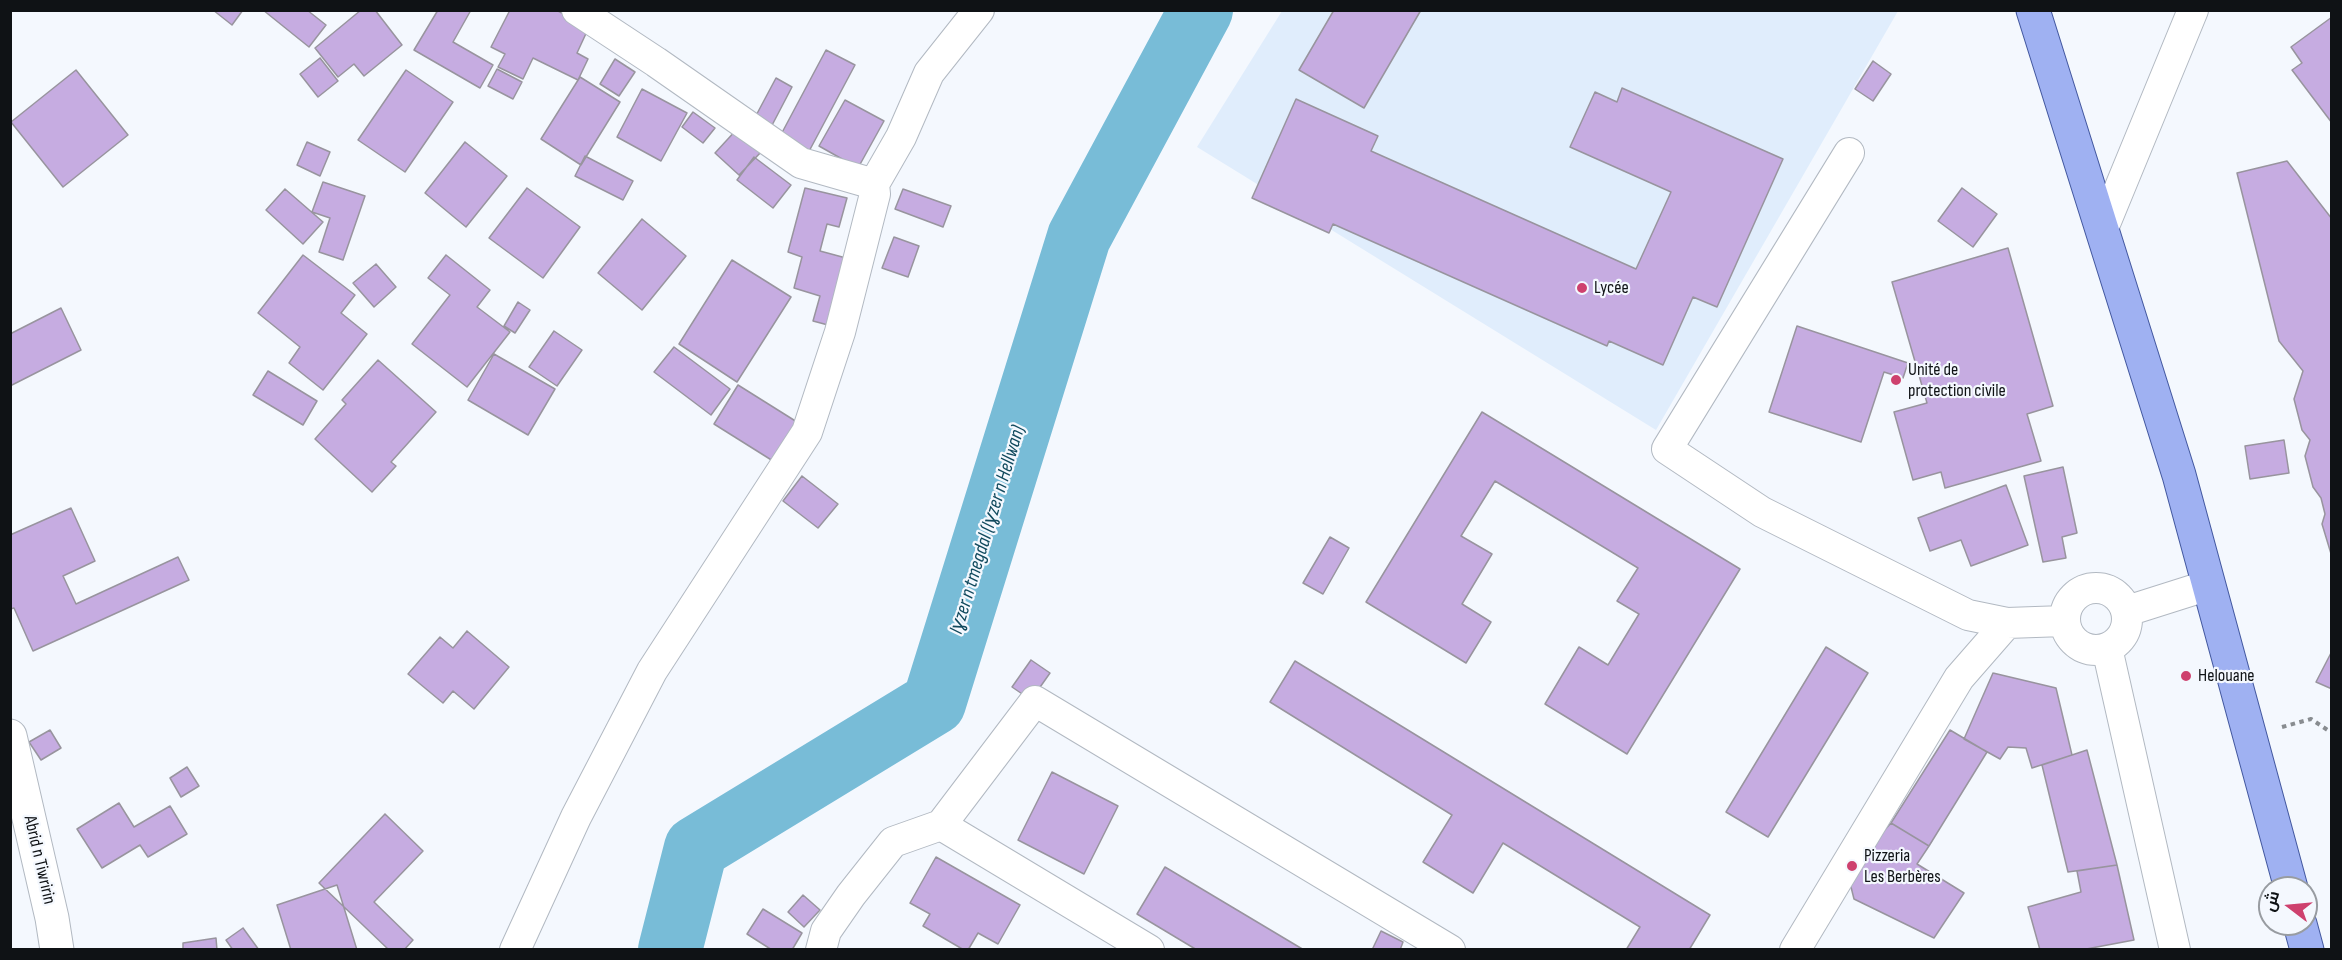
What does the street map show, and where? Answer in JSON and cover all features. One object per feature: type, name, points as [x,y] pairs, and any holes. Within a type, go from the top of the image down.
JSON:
[{"type":"main road","points":[[2033,10],[2179,475],[2287,876]]},
{"type":"street","points":[[576,10],[656,62],[801,163],[874,184]]},
{"type":"street","points":[[515,950],[576,817],[652,671],[807,432],[840,333],[875,194],[874,184],[901,137],[929,73],[979,10]]},
{"type":"street","points":[[2102,231],[2193,10]]},
{"type":"street","points":[[1849,153],[1667,449],[1762,512],[1968,615],[2007,623],[2064,621]]},
{"type":"street","points":[[2127,611],[2209,585]]},
{"type":"street","points":[[2095,587],[2105,588],[2115,593],[2127,611],[2124,632],[2118,641],[2107,648],[2088,650],[2079,646],[2066,630],[2064,621],[2069,601],[2076,594],[2095,587]]},
{"type":"street","points":[[1800,948],[1959,678],[2007,623]]},
{"type":"street","points":[[2107,648],[2175,950]]},
{"type":"street","points":[[821,950],[826,931],[893,842],[941,825],[1035,701],[1450,950]]},
{"type":"street","name":"Abrid n Tiwririn","points":[[10,736],[52,918],[57,950]]},
{"type":"street","points":[[941,825],[1149,950]]},
{"type":"path","points":[[2249,735],[2311,719],[2331,733]]},
{"type":"shaded area","name":"Lycée","points":[[1282,11],[1898,11],[1656,430],[1197,147]]},
{"type":"building","points":[[213,10],[243,10],[232,25]]},
{"type":"building","points":[[263,10],[307,10],[326,25],[309,47]]},
{"type":"building","points":[[361,10],[375,10],[402,45],[364,76],[354,64],[338,77],[315,48]]},
{"type":"building","points":[[438,10],[471,10],[453,42],[493,65],[480,88],[414,50]]},
{"type":"building","points":[[510,10],[556,10],[589,27],[577,53],[588,59],[578,80],[533,58],[523,79],[498,67],[505,54],[491,47]]},
{"type":"building","points":[[1334,10],[1421,10],[1364,108],[1299,70]]},
{"type":"building","points":[[2332,17],[2332,123],[2292,70],[2302,63],[2291,47]]},
{"type":"building","points":[[826,50],[855,65],[806,157],[777,142]]},
{"type":"building","points":[[320,58],[338,81],[318,97],[300,74]]},
{"type":"building","points":[[615,59],[635,72],[619,96],[600,84]]},
{"type":"building","points":[[1873,61],[1891,74],[1873,101],[1855,89]]},
{"type":"building","points":[[497,69],[522,82],[513,99],[488,86]]},
{"type":"building","points":[[76,70],[128,135],[63,187],[11,122]]},
{"type":"building","points":[[406,70],[453,102],[405,172],[358,140]]},
{"type":"building","points":[[580,77],[620,102],[581,165],[541,139]]},
{"type":"building","points":[[776,78],[792,87],[769,131],[752,123]]},
{"type":"building","points":[[1622,88],[1783,159],[1717,307],[1693,297],[1663,365],[1609,341],[1607,346],[1333,224],[1329,233],[1252,198],[1296,99],[1378,136],[1371,151],[1636,269],[1671,192],[1570,147],[1595,92],[1617,102]]},
{"type":"building","points":[[642,89],[687,113],[661,161],[617,137]]},
{"type":"building","points":[[845,100],[884,121],[858,168],[819,146]]},
{"type":"building","points":[[693,112],[715,128],[703,143],[682,127]]},
{"type":"building","points":[[738,128],[763,150],[739,175],[715,153]]},
{"type":"building","points":[[307,142],[330,152],[320,176],[297,165]]},
{"type":"building","points":[[465,142],[507,176],[466,227],[425,193]]},
{"type":"building","points":[[585,156],[633,181],[623,200],[575,176]]},
{"type":"building","points":[[754,157],[791,185],[773,208],[737,180]]},
{"type":"building","points":[[2287,161],[2332,219],[2332,557],[2322,524],[2325,514],[2321,498],[2313,487],[2305,456],[2310,440],[2302,430],[2294,399],[2303,371],[2279,341],[2237,173]]},
{"type":"building","points":[[323,182],[365,196],[343,260],[319,252],[330,218],[312,212]]},
{"type":"building","points":[[527,188],[580,227],[543,278],[489,238]]},
{"type":"building","points":[[805,188],[847,198],[839,227],[827,224],[820,251],[846,258],[828,325],[813,321],[820,296],[794,288],[802,257],[788,252]]},
{"type":"building","points":[[1962,188],[1997,214],[1973,247],[1938,221]]},
{"type":"building","points":[[285,189],[323,222],[303,244],[266,210]]},
{"type":"building","points":[[903,189],[951,206],[943,227],[895,209]]},
{"type":"building","points":[[642,219],[686,256],[642,310],[598,273]]},
{"type":"building","points":[[894,237],[919,246],[908,277],[882,268]]},
{"type":"building","points":[[2008,248],[2053,406],[2027,414],[2041,461],[1945,488],[1941,472],[1913,480],[1894,412],[1927,403],[1892,282]]},
{"type":"building","points":[[303,255],[355,295],[341,313],[367,334],[323,390],[289,363],[300,347],[258,313]]},
{"type":"building","points":[[446,255],[490,290],[477,307],[510,332],[467,387],[412,344],[450,295],[428,278]]},
{"type":"building","points":[[732,260],[791,297],[737,382],[679,344]]},
{"type":"building","points":[[376,264],[396,287],[374,307],[353,283]]},
{"type":"building","points":[[518,302],[530,310],[515,333],[504,326]]},
{"type":"building","points":[[61,308],[81,350],[10,386],[10,334]]},
{"type":"building","points":[[1797,326],[1908,363],[1903,378],[1884,372],[1861,442],[1769,412]]},
{"type":"building","points":[[554,331],[582,350],[557,386],[529,367]]},
{"type":"building","points":[[674,347],[730,389],[711,415],[654,372]]},
{"type":"building","points":[[494,354],[555,389],[528,435],[468,400]]},
{"type":"building","points":[[378,360],[436,412],[391,462],[396,466],[372,492],[315,439],[346,404],[342,400]]},
{"type":"building","points":[[268,371],[317,401],[303,425],[253,395]]},
{"type":"building","points":[[738,385],[797,422],[773,461],[714,424]]},
{"type":"building","points":[[1482,412],[1740,569],[1627,754],[1545,704],[1579,647],[1608,665],[1639,614],[1617,601],[1638,568],[1495,481],[1461,536],[1492,554],[1462,604],[1491,622],[1466,663],[1366,602]]},
{"type":"building","points":[[2284,440],[2289,473],[2250,479],[2245,446]]},
{"type":"building","points":[[2063,467],[2077,533],[2062,537],[2066,558],[2043,562],[2024,476]]},
{"type":"building","points":[[802,476],[838,504],[818,528],[783,501]]},
{"type":"building","points":[[2006,485],[2028,545],[1971,566],[1961,540],[1930,551],[1918,518]]},
{"type":"building","points":[[71,508],[95,561],[63,576],[76,604],[178,557],[189,580],[33,651],[14,608],[10,609],[10,535]]},
{"type":"building","points":[[1330,537],[1349,548],[1323,594],[1303,583]]},
{"type":"building","points":[[467,631],[509,667],[474,709],[453,691],[443,703],[408,674],[440,637],[453,648]]},
{"type":"building","points":[[1826,647],[1868,673],[1768,837],[1726,812]]},
{"type":"building","points":[[2332,651],[2332,689],[2316,682]]},
{"type":"building","points":[[1031,660],[1050,673],[1031,700],[1012,687]]},
{"type":"building","points":[[1295,661],[1710,915],[1689,950],[1626,950],[1640,927],[1503,843],[1473,893],[1423,862],[1452,815],[1270,702]]},
{"type":"building","points":[[1993,673],[2056,688],[2072,755],[2032,768],[2026,748],[2008,747],[2000,759],[1964,739]]},
{"type":"building","points":[[50,730],[61,748],[41,760],[29,742]]},
{"type":"building","points":[[1950,730],[1987,752],[1929,846],[1891,823]]},
{"type":"building","points":[[2087,750],[2117,865],[2068,872],[2042,765]]},
{"type":"building","points":[[187,767],[199,786],[181,797],[170,778]]},
{"type":"building","points":[[1052,772],[1118,806],[1084,874],[1018,840]]},
{"type":"building","points":[[119,803],[134,827],[170,806],[187,834],[148,857],[140,845],[102,868],[77,829]]},
{"type":"building","points":[[385,814],[423,851],[374,902],[413,940],[404,950],[389,950],[319,883]]},
{"type":"building","points":[[1891,823],[1929,846],[1917,864],[1964,893],[1934,938],[1854,899],[1851,887],[1852,866]]},
{"type":"building","points":[[936,857],[1020,905],[998,944],[978,933],[968,950],[964,950],[923,926],[930,914],[910,903]]},
{"type":"building","points":[[2117,865],[2134,940],[2081,950],[2040,950],[2028,907],[2081,892],[2077,871]]},
{"type":"building","points":[[1165,867],[1304,950],[1197,950],[1137,914]]},
{"type":"building","points":[[337,885],[357,950],[291,950],[277,905]]},
{"type":"building","points":[[803,895],[820,910],[804,927],[788,912]]},
{"type":"building","points":[[763,909],[802,933],[792,950],[772,950],[747,934]]},
{"type":"building","points":[[243,928],[259,950],[233,950],[226,940]]},
{"type":"building","points":[[1381,931],[1403,942],[1400,950],[1372,950]]},
{"type":"building","points":[[216,938],[217,950],[183,950],[183,943]]},
{"type":"waterway","name":"Iɣzer n tmegdal (Iɣzer n Hellwan)","points":[[670,950],[696,848],[934,703],[1079,237],[1201,10]]},
{"type":"place","name":"Lycée","points":[[1582,288]]},
{"type":"place","name":"Unité de protection civile","points":[[1896,380]]},
{"type":"place","name":"Helouane","points":[[2186,676]]},
{"type":"place","name":"Pizzeria Les Berbères","points":[[1852,866]]}]
